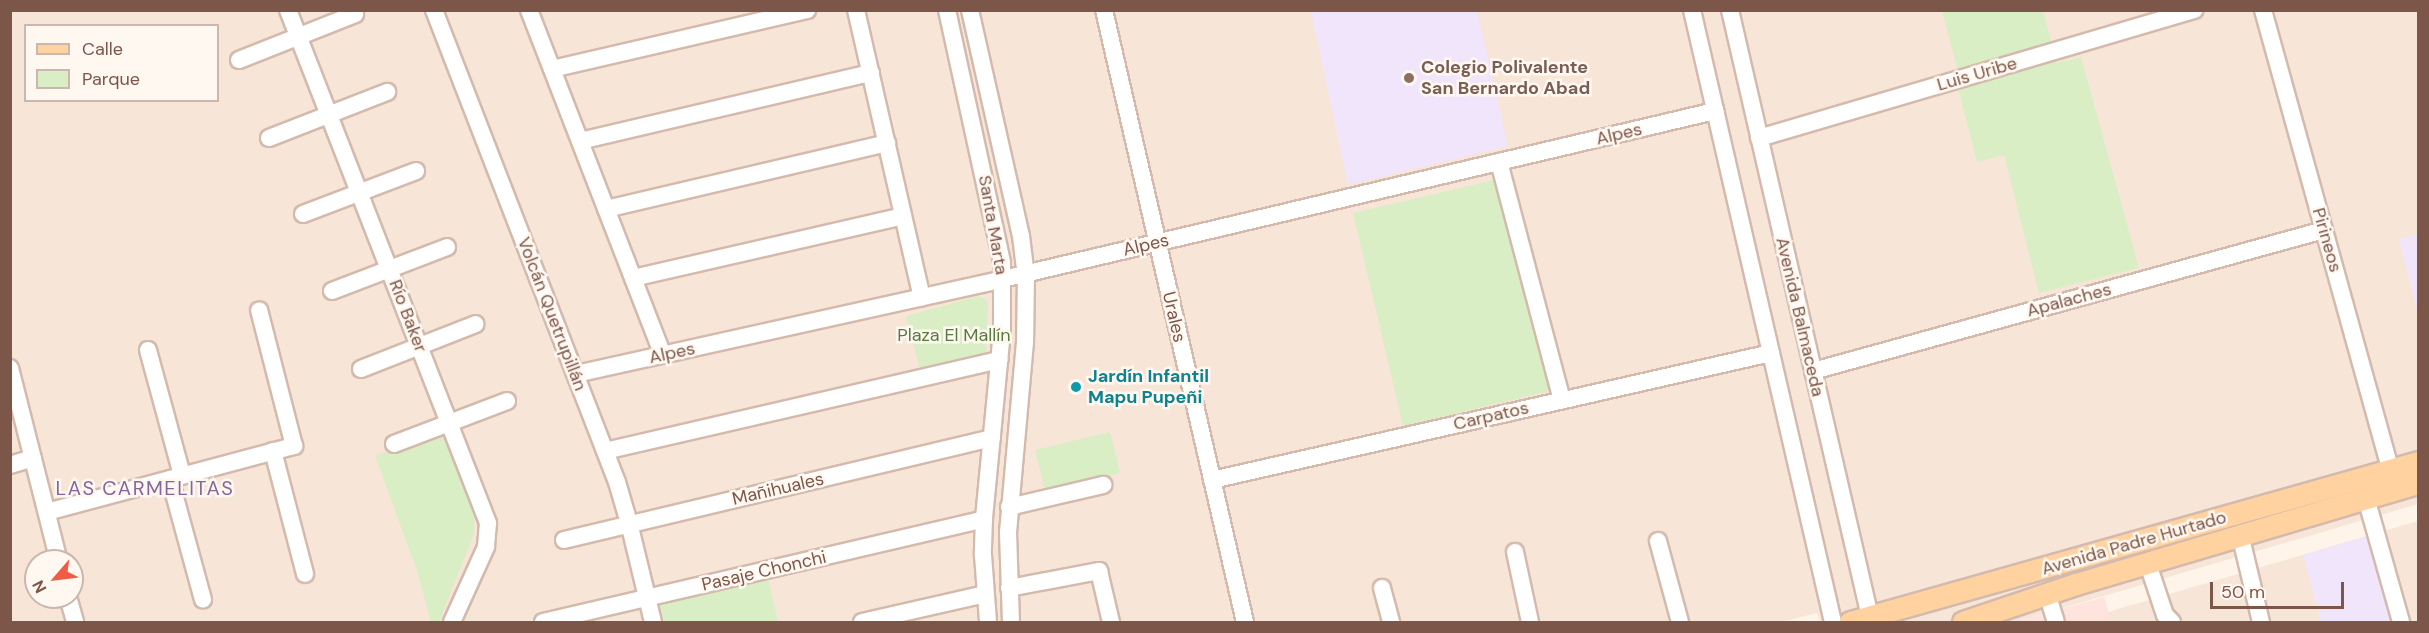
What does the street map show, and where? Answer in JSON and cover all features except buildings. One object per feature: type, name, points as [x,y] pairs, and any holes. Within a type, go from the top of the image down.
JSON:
[{"type":"main road","name":"Avenida Padre Hurtado","points":[[1850,622],[1869,620],[2418,462]]},
{"type":"main road","name":"Avenida Padre Hurtado","points":[[1963,622],[2047,593],[2240,534],[2418,483]]},
{"type":"street","name":"Río Baker","points":[[288,10],[450,423],[489,529],[486,547],[452,622]]},
{"type":"street","name":"Volcán Quetrupillán","points":[[434,10],[605,451],[629,523],[653,622]]},
{"type":"street","points":[[529,10],[663,355]]},
{"type":"street","points":[[552,69],[807,10]]},
{"type":"street","points":[[856,10],[921,298]]},
{"type":"street","name":"Santa Marta","points":[[947,10],[999,238],[1003,279],[1000,360],[984,519],[985,594],[988,622]]},
{"type":"street","name":"Santa Marta","points":[[970,10],[1021,236],[1026,274],[1025,342],[1009,507],[1011,622]]},
{"type":"street","name":"Avenida Balmaceda","points":[[1692,10],[1833,622]]},
{"type":"street","name":"Avenida Balmaceda","points":[[1730,10],[1869,620]]},
{"type":"street","name":"Luis Uribe","points":[[1759,138],[2195,10]]},
{"type":"street","name":"Pirineos","points":[[2263,10],[2391,470]]},
{"type":"street","name":"Urales","points":[[1106,11],[1245,622]]},
{"type":"street","points":[[239,60],[355,14]]},
{"type":"street","points":[[580,141],[871,73]]},
{"type":"street","points":[[269,138],[387,92]]},
{"type":"street","name":"Alpes","points":[[576,374],[1026,274],[1715,111]]},
{"type":"street","points":[[606,210],[887,143]]},
{"type":"street","points":[[1499,162],[1562,400]]},
{"type":"street","points":[[303,214],[416,171]]},
{"type":"street","points":[[633,278],[903,216]]},
{"type":"street","name":"Apalaches","points":[[1813,371],[2324,230]]},
{"type":"street","points":[[332,291],[447,247]]},
{"type":"street","points":[[46,512],[294,446],[259,310]]},
{"type":"street","points":[[361,369],[476,324]]},
{"type":"street","points":[[148,350],[203,600]]},
{"type":"street","name":"Carpatos","points":[[1212,480],[1771,353]]},
{"type":"street","points":[[605,451],[1000,360]]},
{"type":"street","points":[[11,374],[56,549]]},
{"type":"street","points":[[394,444],[507,401]]},
{"type":"street","name":"Mañihuales","points":[[564,540],[992,438]]},
{"type":"street","points":[[273,451],[305,574]]},
{"type":"street","points":[[10,465],[33,458]]},
{"type":"street","points":[[1009,507],[1103,485]]},
{"type":"street","points":[[2366,498],[2401,622]]},
{"type":"street","name":"Pasaje Chonchi","points":[[543,622],[984,519]]},
{"type":"street","points":[[2240,534],[2262,622]]},
{"type":"street","points":[[1659,541],[1680,622]]},
{"type":"street","points":[[1515,552],[1530,622]]},
{"type":"street","points":[[2148,564],[2165,615],[2172,622]]},
{"type":"street","points":[[1009,588],[1100,571],[1111,622]]},
{"type":"street","points":[[1382,588],[1391,622]]},
{"type":"street","points":[[2047,593],[2056,622]]},
{"type":"street","points":[[862,622],[898,618],[985,594]]},
{"type":"shaded area","points":[[10,11],[2418,11],[2418,504],[2015,622],[1821,622],[1817,613],[1781,622],[11,622]]},
{"type":"shaded area","name":"Colegio Polivalente San Bernardo Abad","points":[[1311,11],[1477,11],[1508,146],[1348,185]]},
{"type":"shaded area","points":[[2418,234],[2418,314],[2399,239]]},
{"type":"shaded area","points":[[2418,521],[2418,622],[2111,622],[2108,612]]},
{"type":"shaded area","points":[[2367,536],[2391,622],[2321,622],[2303,555]]},
{"type":"shaded area","points":[[2104,597],[2111,622],[2015,622]]},
{"type":"green space","points":[[1942,11],[2043,11],[2057,63],[2081,57],[2139,268],[2039,293],[2004,155],[1977,162],[1955,77],[1959,75]]},
{"type":"green space","points":[[1499,179],[1549,391],[1403,426],[1353,213]]},
{"type":"green space","name":"Plaza El Mallín","points":[[979,296],[988,301],[986,357],[921,373],[906,316]]},
{"type":"green space","points":[[441,432],[474,513],[474,534],[439,622],[431,622],[416,568],[375,456]]},
{"type":"green space","points":[[1110,432],[1120,473],[1045,491],[1035,450]]},
{"type":"green space","points":[[767,574],[778,622],[664,622],[658,599]]},
{"type":"place","name":"Colegio Polivalente San Bernardo Abad","points":[[1409,78]]},
{"type":"place","name":"Jardín Infantil Mapu Pupeñi","points":[[1076,387]]},
{"type":"district","name":"LAS CARMELITAS","points":[[145,488]]}]
